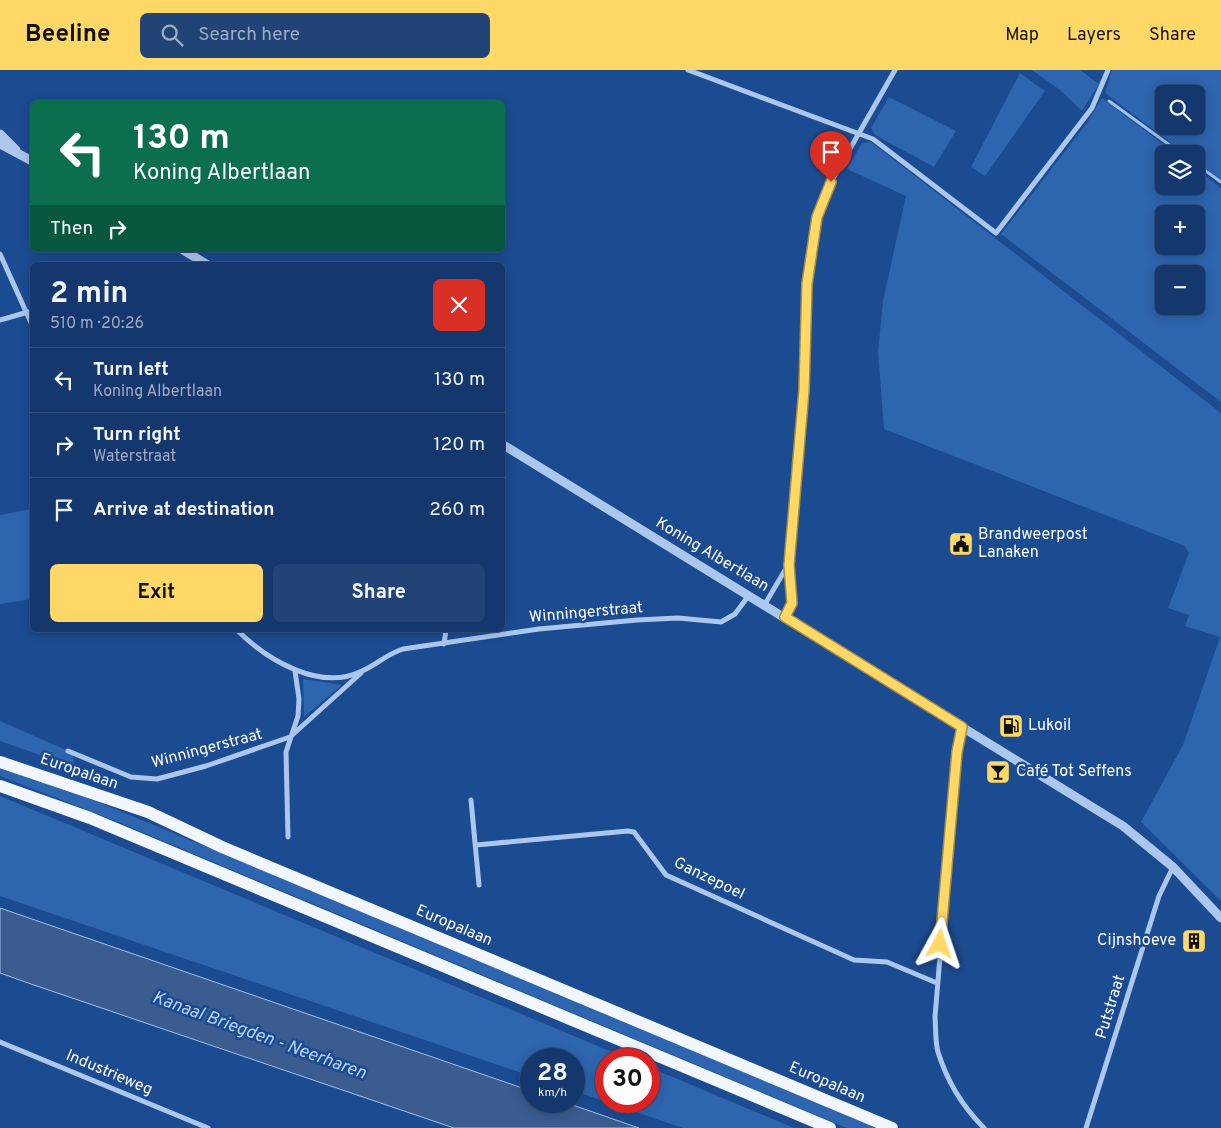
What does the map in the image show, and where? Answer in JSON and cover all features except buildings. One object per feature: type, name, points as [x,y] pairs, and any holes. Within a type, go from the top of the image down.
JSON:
[{"type":"main road","name":"Europalaan","points":[[0,762],[148,812],[222,846],[892,1128]]},
{"type":"main road","points":[[0,786],[90,818],[830,1128]]},
{"type":"street","points":[[690,70],[873,139],[996,233],[1092,108],[1108,70]]},
{"type":"street","points":[[785,617],[792,603],[789,565],[804,390],[807,284],[817,217],[827,190],[895,70]]},
{"type":"street","points":[[0,134],[16,150],[30,160]]},
{"type":"street","points":[[0,144],[16,150]]},
{"type":"street","points":[[186,252],[203,262]]},
{"type":"street","points":[[0,254],[30,318]]},
{"type":"street","points":[[0,320],[28,312]]},
{"type":"street","name":"Koning Albertlaan","points":[[505,446],[1123,826],[1173,867],[1221,918]]},
{"type":"street","points":[[764,604],[789,565]]},
{"type":"street","name":"Winningerstraat","points":[[68,751],[131,777],[157,779],[206,766],[290,737],[362,672],[386,654],[403,649],[538,629],[678,618],[721,622],[735,614],[748,596]]},
{"type":"street","points":[[240,632],[295,671],[299,698],[298,716],[286,752],[288,837]]},
{"type":"street","points":[[444,644],[446,632]]},
{"type":"street","name":"Winningerstraat","points":[[295,671],[324,678],[362,672]]},
{"type":"street","points":[[962,727],[957,752],[935,1017],[938,1051],[948,1078],[966,1110],[984,1128]]},
{"type":"street","points":[[471,800],[479,885]]},
{"type":"street","name":"Ganzepoel","points":[[476,845],[634,832],[666,875],[854,960],[887,962],[937,983]]},
{"type":"street","name":"Putstraat","points":[[1086,1128],[1158,896],[1173,867]]},
{"type":"street","name":"Industrieweg","points":[[0,1042],[208,1128]]},
{"type":"shaded area","points":[[1032,70],[1080,70],[1099,84],[1082,111],[1060,90]]},
{"type":"shaded area","points":[[1112,70],[1221,70],[1221,180],[1205,168],[1205,145],[1174,145],[1161,135],[1205,135],[1205,85],[1155,85],[1155,131],[1105,93]]},
{"type":"shaded area","points":[[1020,73],[1045,91],[985,176],[971,167]]},
{"type":"shaded area","points":[[889,97],[956,131],[934,167],[875,135],[871,128]]},
{"type":"shaded area","points":[[1102,98],[1164,145],[1155,145],[1155,195],[1205,195],[1205,176],[1221,188],[1221,402],[1001,234],[1087,123]]},
{"type":"shaded area","points":[[871,142],[1221,413],[1221,901],[1141,822],[1183,745],[1220,637],[1185,626],[1189,615],[1168,608],[1189,553],[1185,546],[884,429],[878,352],[883,301],[906,196],[847,169],[862,143]]},
{"type":"shaded area","points":[[30,509],[30,599],[0,604],[0,515]]},
{"type":"shaded area","points":[[303,679],[342,685],[304,717]]},
{"type":"shaded area","points":[[0,721],[73,753],[74,767],[0,741]]},
{"type":"shaded area","points":[[0,765],[52,783],[877,1128],[847,1128],[118,822],[0,776]]},
{"type":"shaded area","points":[[0,796],[603,1048],[595,1048],[595,1098],[585,1095],[585,1048],[520,1048],[520,1072],[0,896]]},
{"type":"shaded area","points":[[660,1072],[794,1128],[683,1128],[639,1113],[660,1113]]},
{"type":"water","name":"Kanaal Briegden - Neerharen","points":[[0,908],[520,1087],[520,1113],[585,1113],[585,1109],[639,1128],[454,1128],[0,973]]},
{"type":"waterway","points":[[1109,101],[1170,145]]},
{"type":"waterway","points":[[1205,170],[1221,182]]},
{"type":"place","name":"Brandweerpost Lanaken","points":[[961,544]]},
{"type":"place","name":"Lukoil","points":[[1011,726]]},
{"type":"place","name":"Café Tot Seffens","points":[[998,772]]},
{"type":"place","name":"Cijnshoeve","points":[[1194,941]]},
{"type":"route","points":[[831,182],[817,217],[807,284],[804,390],[789,565],[792,583],[792,603],[785,617],[962,727],[957,752],[940,944]]}]
